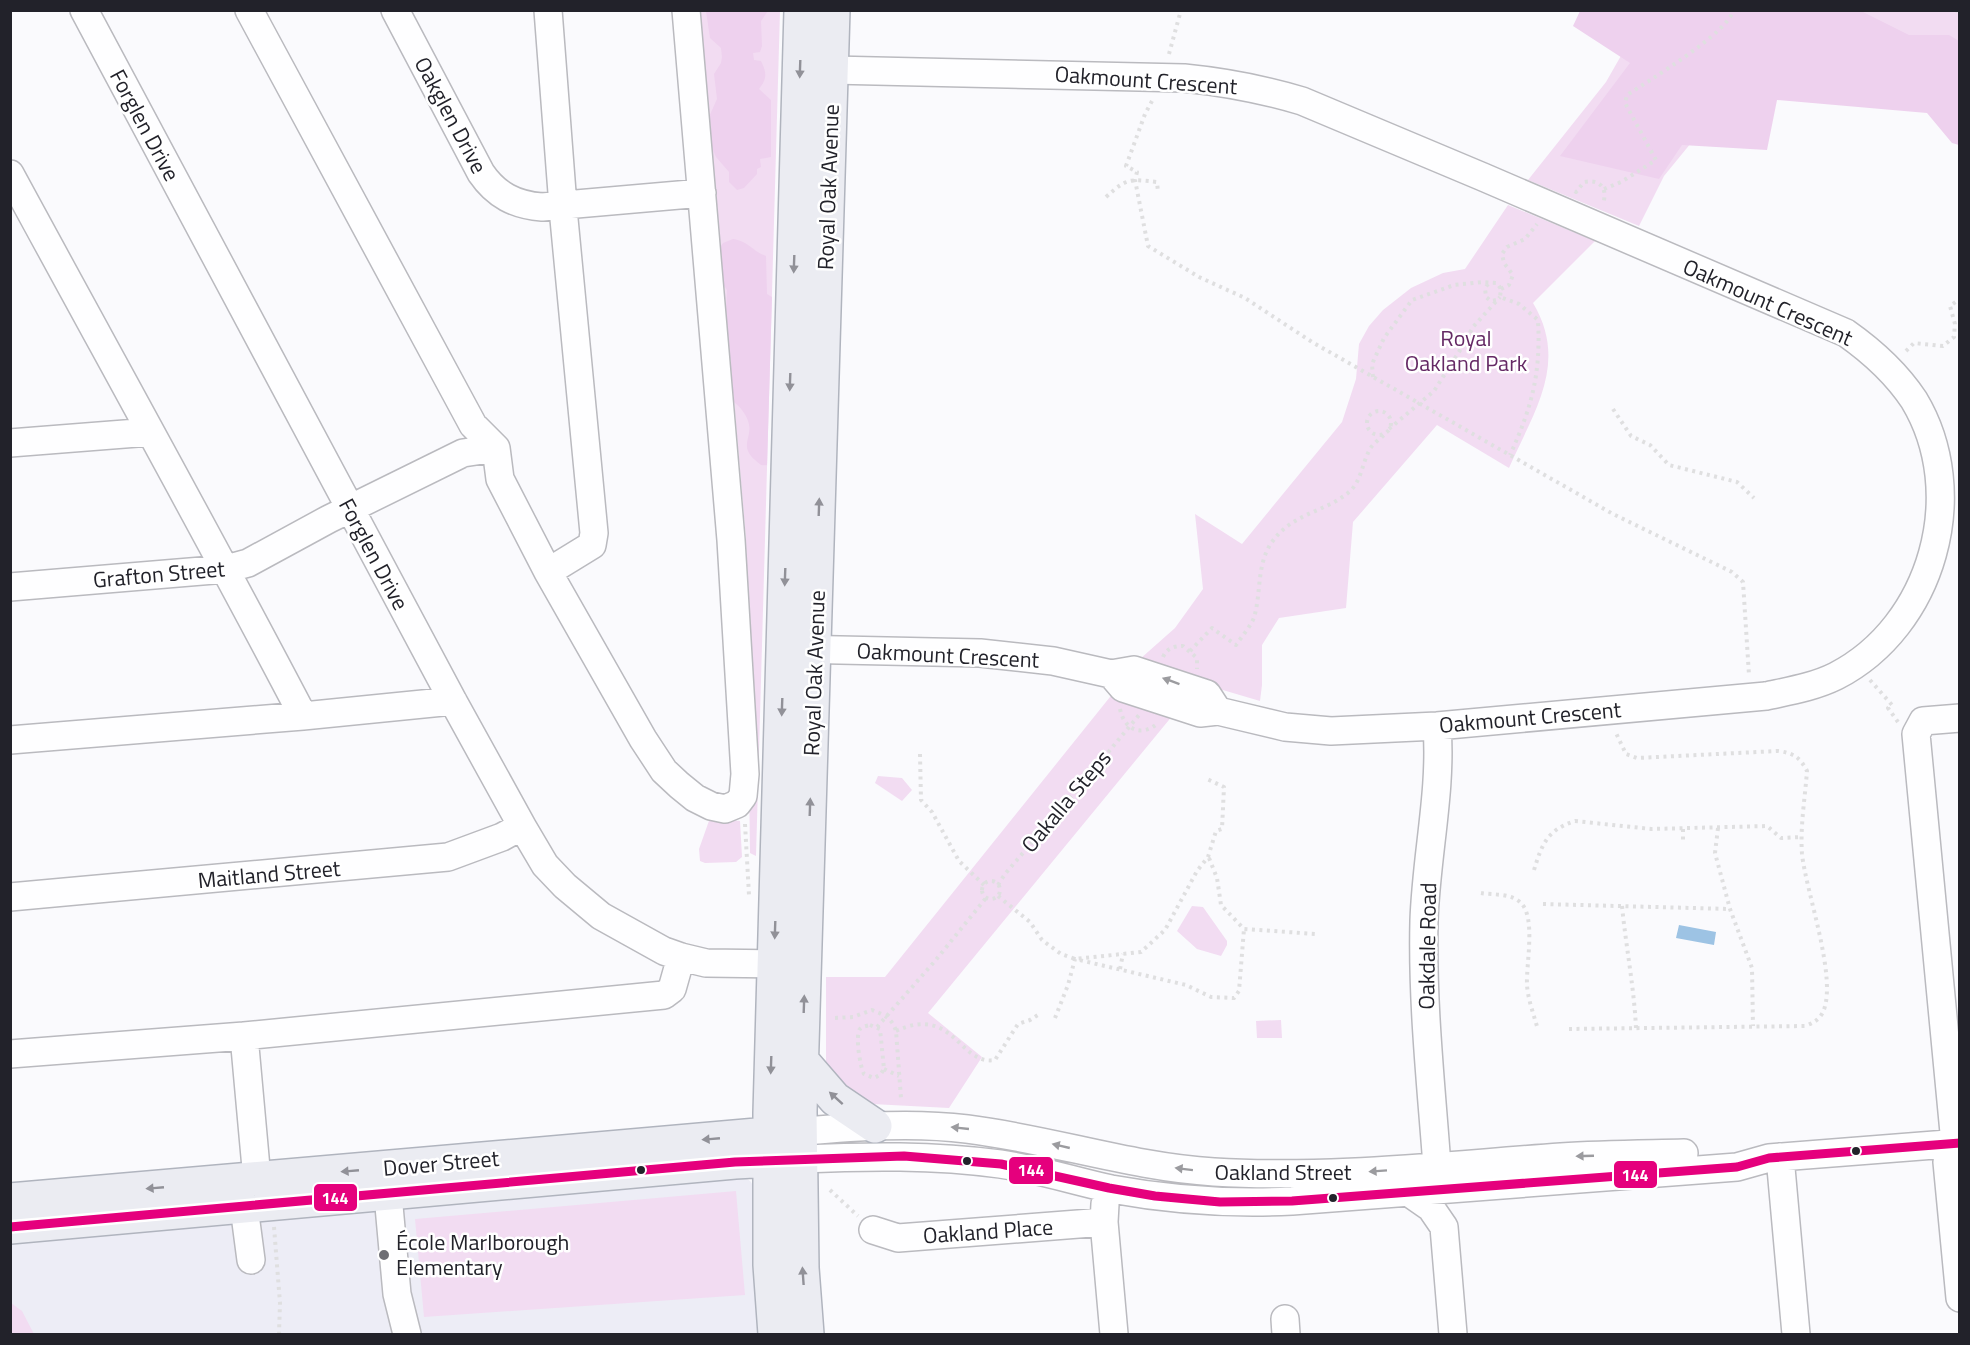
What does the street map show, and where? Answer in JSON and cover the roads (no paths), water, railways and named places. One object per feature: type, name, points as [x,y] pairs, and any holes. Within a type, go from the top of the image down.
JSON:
[{"type":"main road","name":"Royal Oak Avenue","points":[[775,1335],[770,1265],[785,1146],[803,1062],[799,649],[801,10]]},
{"type":"main road","name":"Royal Oak Avenue","points":[[807,1335],[802,1268],[785,1146],[774,964],[799,649],[832,70],[833,10]]},
{"type":"main road","points":[[803,1062],[836,1099],[875,1126]]},
{"type":"main road","name":"Dover Street","points":[[10,1227],[250,1193],[785,1146]]},
{"type":"main road","name":"Dover Street","points":[[10,1200],[250,1193],[388,1195],[785,1146]]},
{"type":"street","name":"Forglen Drive","points":[[84,10],[453,701],[545,865],[585,904],[632,935],[681,957],[706,963],[774,964]]},
{"type":"street","points":[[249,10],[473,425],[496,448],[500,479],[548,572],[643,739],[664,771],[679,785],[711,807],[725,809],[738,804],[743,796],[745,774],[731,540],[686,10]]},
{"type":"street","name":"Oakglen Drive","points":[[395,10],[488,183],[508,199],[521,204],[542,207],[702,193]]},
{"type":"street","points":[[548,10],[563,205],[594,533],[592,545],[548,572]]},
{"type":"street","name":"Oakmount Crescent","points":[[799,649],[980,653],[1053,661],[1111,674],[1123,688],[1200,713],[1218,711],[1260,722],[1350,731],[1437,726],[1766,696],[1801,688],[1835,676],[1882,642],[1903,618],[1920,593],[1930,568],[1940,529],[1942,490],[1937,457],[1928,426],[1900,380],[1875,355],[1833,326],[1302,101],[1232,83],[1184,78],[832,70]]},
{"type":"street","points":[[10,174],[226,569],[303,716]]},
{"type":"street","points":[[10,443],[150,432]]},
{"type":"street","name":"Grafton Street","points":[[10,587],[226,569],[248,563],[463,453],[496,448]]},
{"type":"street","points":[[10,740],[453,701]]},
{"type":"street","points":[[1959,718],[1923,721],[1916,734],[1957,1143],[1947,1162],[1959,1298]]},
{"type":"street","name":"Oakdale Road","points":[[1437,726],[1439,756],[1424,917],[1423,961],[1437,1166]]},
{"type":"street","name":"Maitland Street","points":[[10,897],[438,859],[466,852],[522,826]]},
{"type":"street","points":[[10,1054],[244,1036],[664,995],[672,989],[681,957]]},
{"type":"street","points":[[244,1036],[251,1260]]},
{"type":"street","name":"Oakland Street","points":[[785,1146],[875,1126],[933,1126],[1018,1137],[1153,1165],[1216,1172],[1309,1175],[1565,1156],[1719,1152],[1774,1157],[1957,1143]]},
{"type":"street","name":"Oakland Street","points":[[785,1146],[1001,1164],[1155,1197],[1245,1203],[1737,1167],[1774,1157]]},
{"type":"street","points":[[1774,1157],[1796,1335]]},
{"type":"street","points":[[1444,1227],[1454,1206],[1469,1187],[1437,1166],[1431,1174],[1408,1192],[1431,1208],[1444,1227],[1453,1335]]},
{"type":"street","points":[[1109,1188],[1104,1222],[1114,1335]]},
{"type":"street","points":[[388,1195],[397,1294],[408,1335]]},
{"type":"street","name":"Oakland Place","points":[[873,1230],[898,1238],[1104,1222]]},
{"type":"water","points":[[1679,925],[1716,932],[1714,945],[1676,938]]},
{"type":"place","name":"École Marlborough Elementary","points":[[384,1255]]},
{"type":"park label","name":"Royal Oakland Park","points":[[1466,350]]}]
